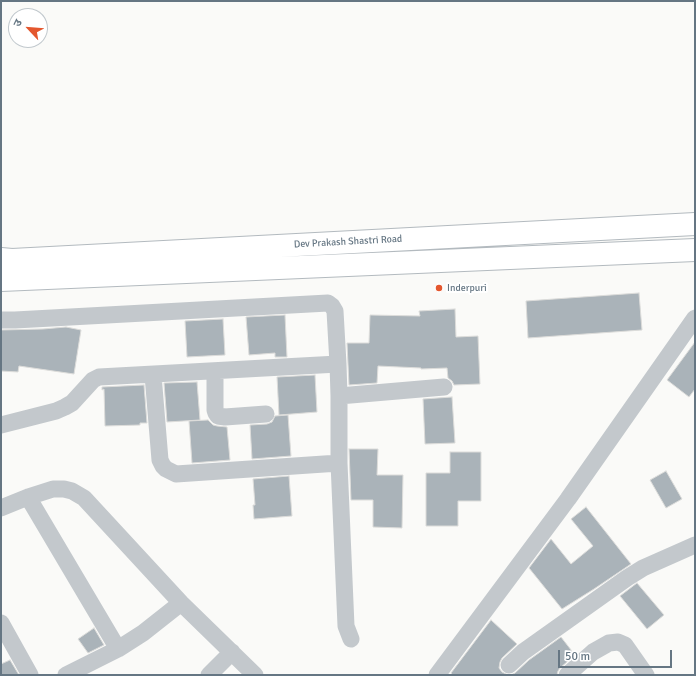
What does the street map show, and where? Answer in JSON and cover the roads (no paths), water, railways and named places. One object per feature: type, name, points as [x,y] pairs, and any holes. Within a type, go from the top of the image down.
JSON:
[{"type":"street","name":"Dev Prakash Shastri Road","points":[[1,259],[12,260],[692,222]]},
{"type":"street","points":[[1,280],[695,250]]},
{"type":"street","points":[[1,320],[328,304],[332,306],[335,311],[338,364],[338,463],[346,626],[351,639]]},
{"type":"street","points":[[437,675],[568,499],[695,318]]},
{"type":"street","points":[[1,425],[56,411],[65,407],[72,403],[93,380],[99,377],[338,364]]},
{"type":"street","points":[[215,371],[215,410],[218,416],[225,417],[266,414]]},
{"type":"street","points":[[153,375],[160,460],[166,469],[176,474],[338,463]]},
{"type":"street","points":[[339,396],[444,387]]},
{"type":"street","points":[[1,508],[53,489],[64,489],[84,498],[181,603],[255,675]]},
{"type":"street","points":[[28,497],[118,649]]},
{"type":"street","points":[[509,665],[523,652],[626,578],[643,568],[695,545]]},
{"type":"street","points":[[66,675],[118,649],[142,633],[181,603]]},
{"type":"street","points":[[1,623],[30,675]]},
{"type":"street","points":[[568,675],[593,652],[609,643],[618,642],[625,645],[646,675]]},
{"type":"street","points":[[209,675],[232,652]]},
{"type":"place","name":"Inderpuri","points":[[439,288]]}]
